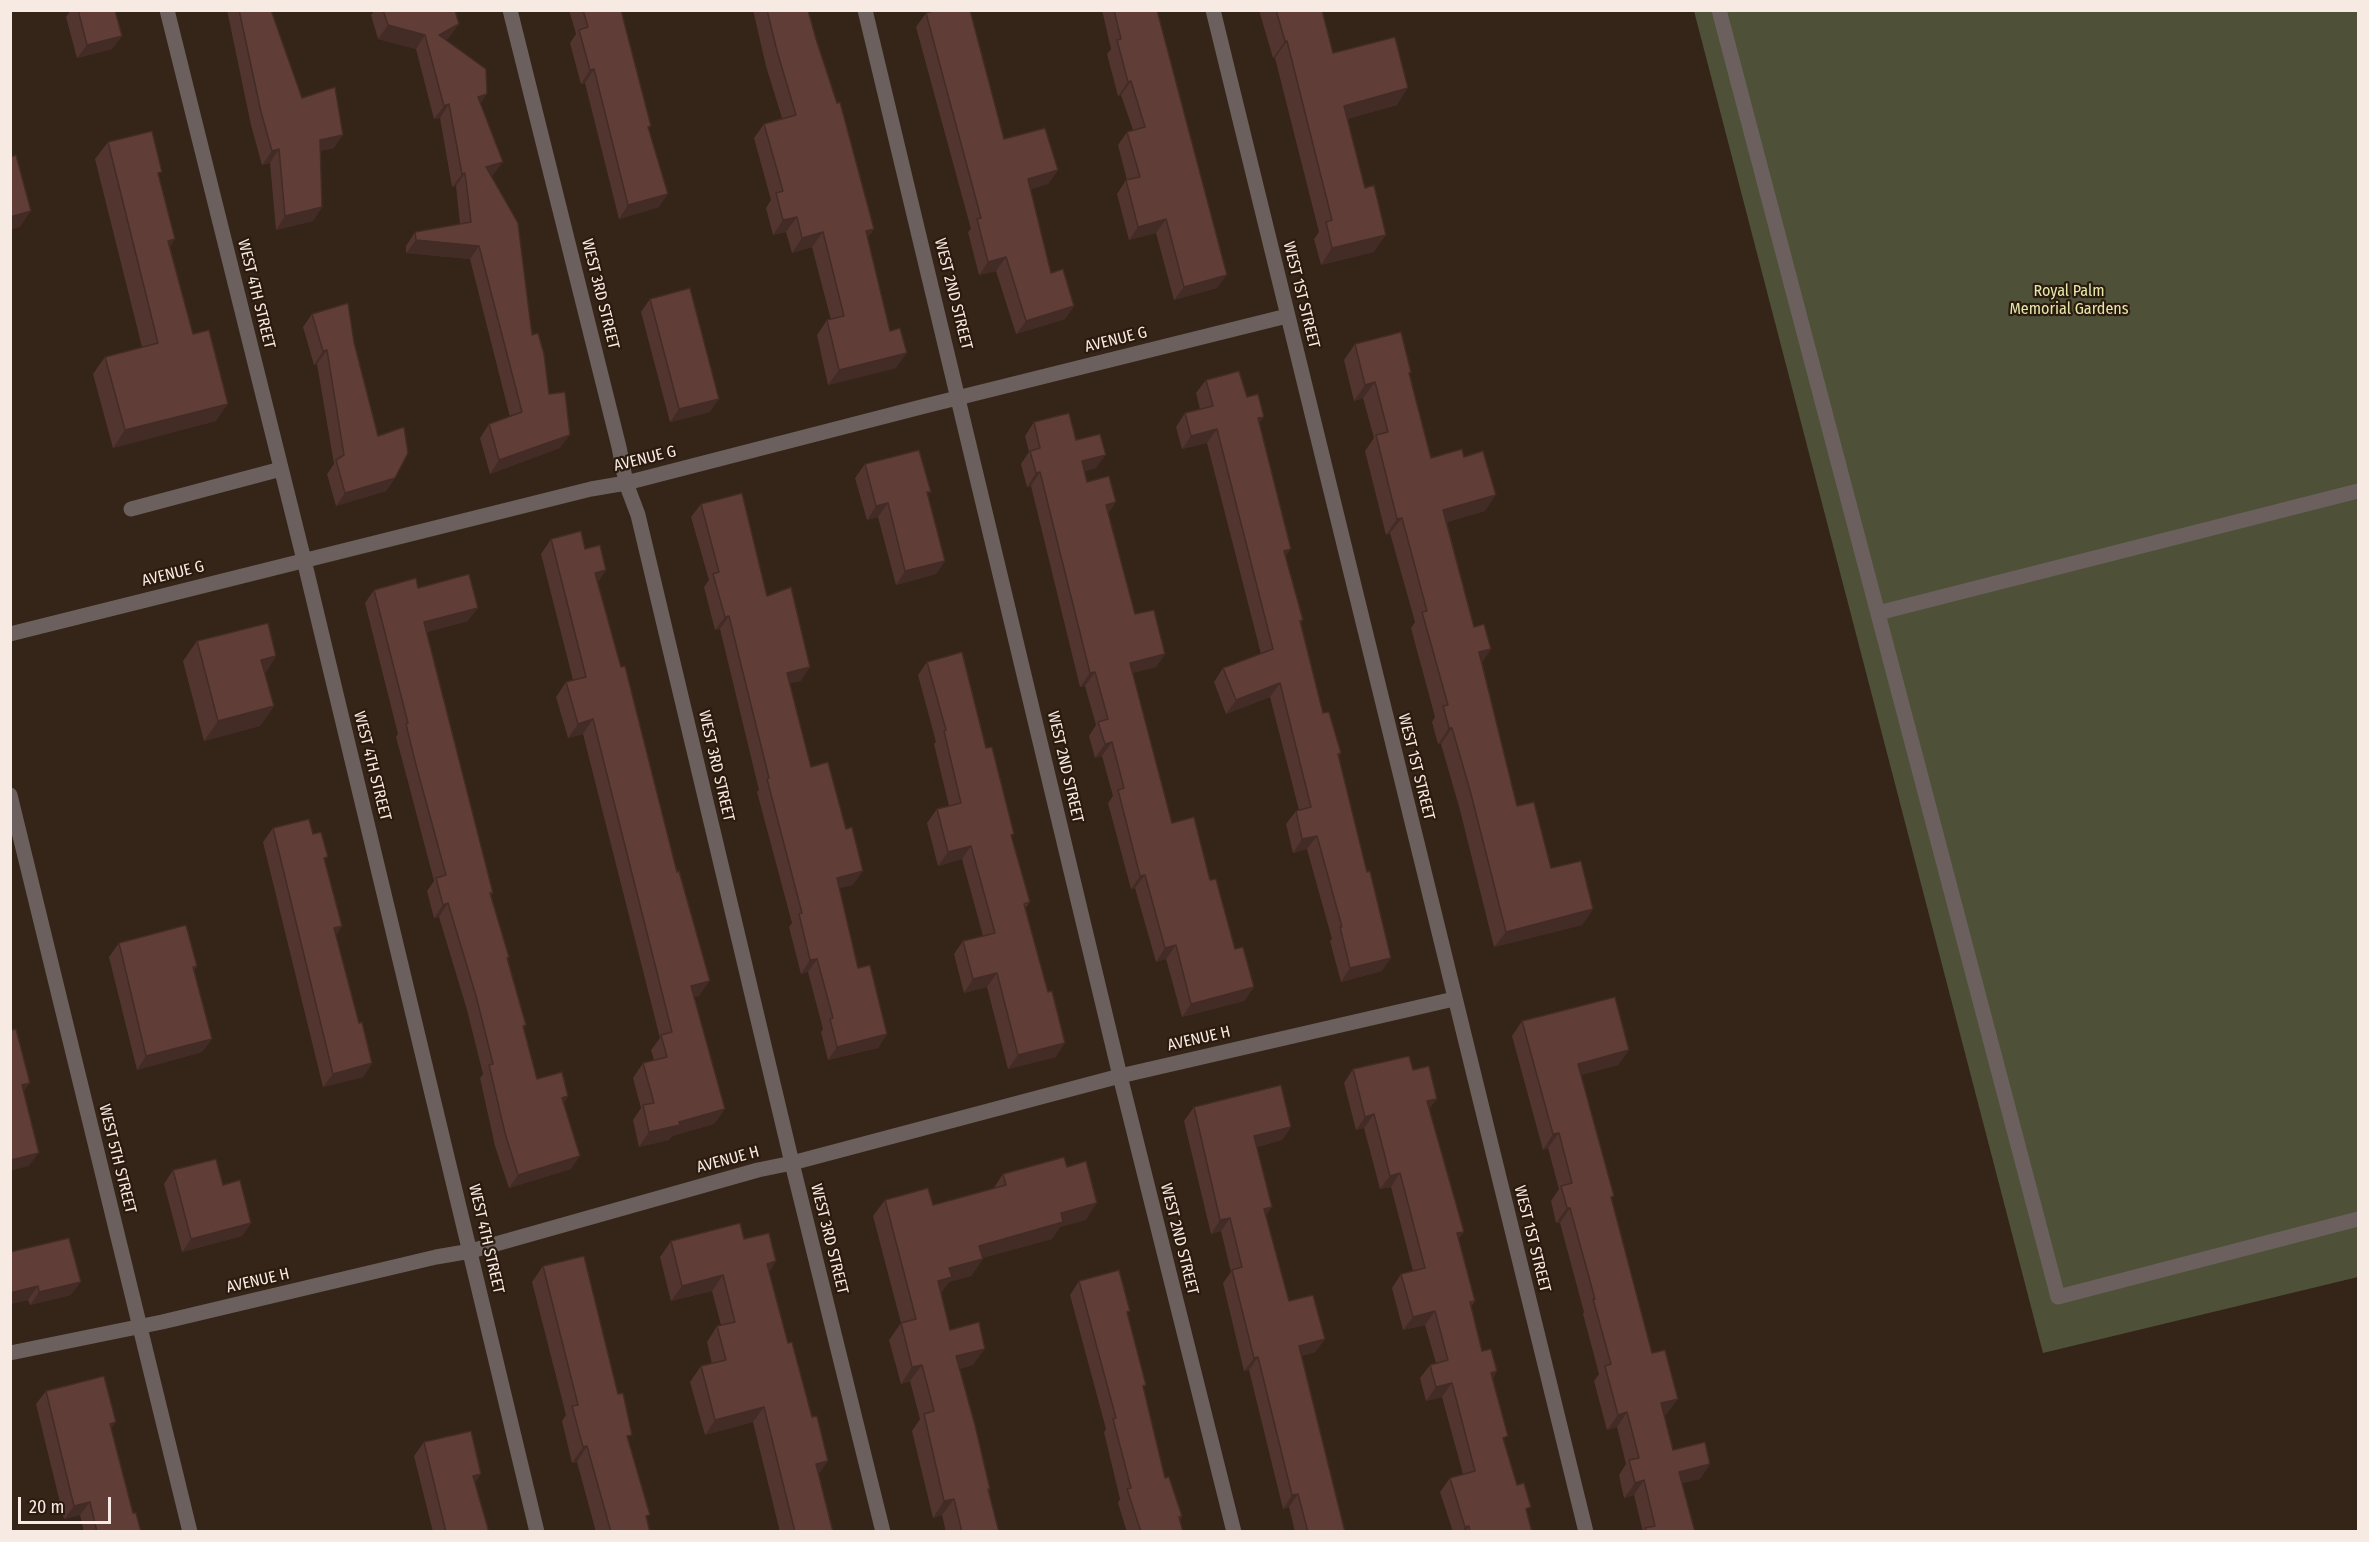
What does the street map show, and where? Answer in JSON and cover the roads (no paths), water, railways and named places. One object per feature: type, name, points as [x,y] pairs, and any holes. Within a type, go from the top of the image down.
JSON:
[{"type":"street","name":"WEST 4TH STREET","points":[[167,10],[304,560],[537,1532]]},
{"type":"street","name":"WEST 3RD STREET","points":[[510,10],[626,483],[638,515],[792,1163],[883,1532]]},
{"type":"street","name":"WEST 2ND STREET","points":[[865,10],[1120,1076],[1234,1532]]},
{"type":"street","name":"WEST 1ST STREET","points":[[1213,10],[1586,1532]]},
{"type":"street","points":[[1719,10],[2058,1297],[2358,1219]]},
{"type":"street","name":"AVENUE G","points":[[10,634],[591,489],[626,483],[959,397],[1287,316]]},
{"type":"street","points":[[131,508],[281,469]]},
{"type":"street","points":[[1878,613],[2358,491]]},
{"type":"street","name":"WEST 5TH STREET","points":[[10,795],[190,1532]]},
{"type":"street","name":"AVENUE H","points":[[10,1353],[140,1327],[436,1257],[471,1251],[758,1170],[1120,1076],[1454,999]]},
{"type":"park label","name":"Royal Palm Memorial Gardens","points":[[2069,301]]}]
